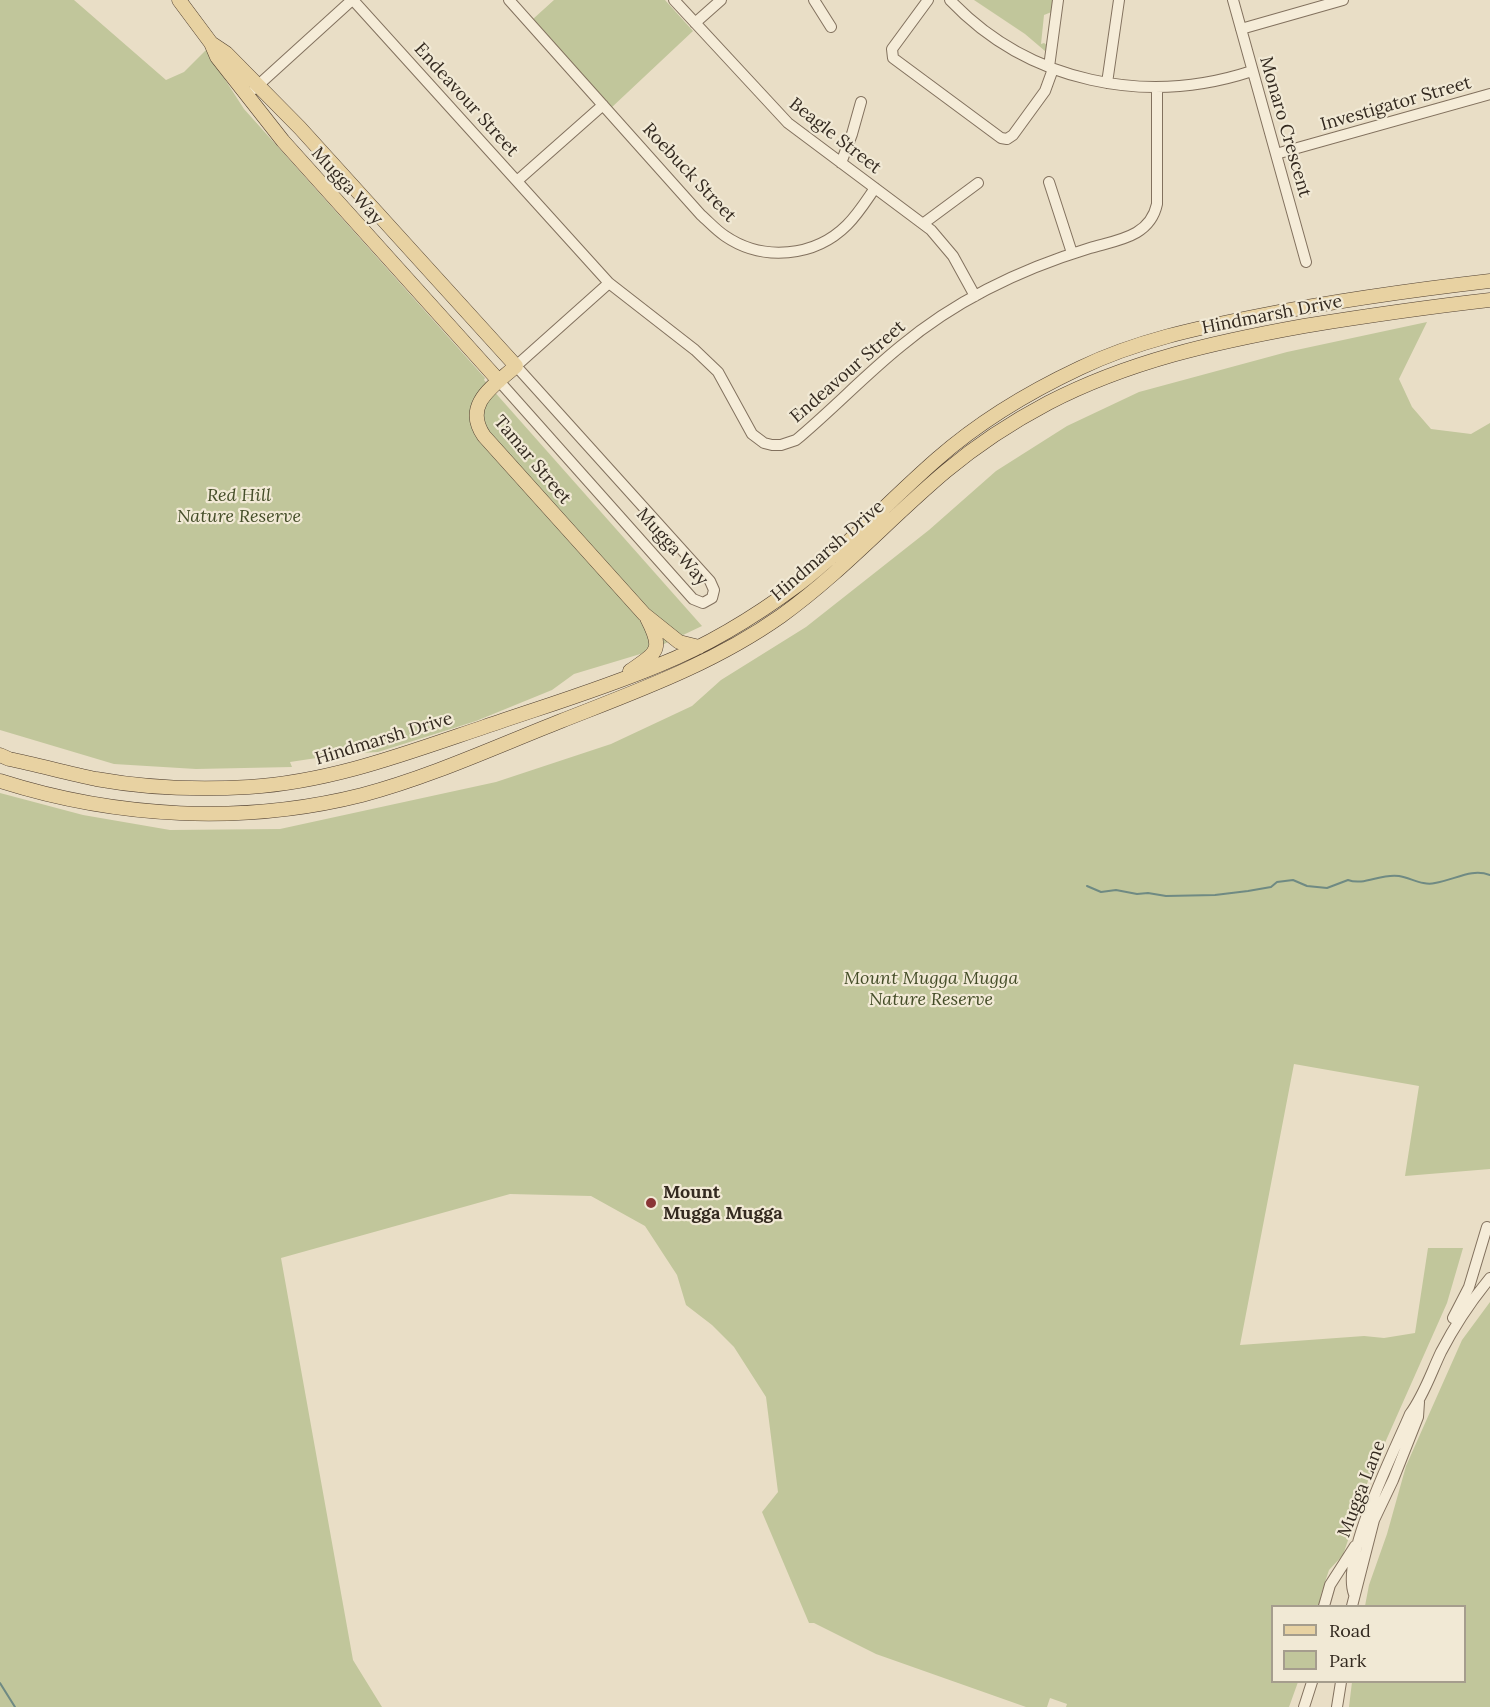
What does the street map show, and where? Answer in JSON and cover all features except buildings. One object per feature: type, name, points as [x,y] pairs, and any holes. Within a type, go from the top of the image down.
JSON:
[{"type":"main road","name":"Mugga Way","points":[[179,0],[211,43],[217,57],[283,141],[499,381]]},
{"type":"main road","name":"Mugga Way","points":[[211,43],[226,53],[300,128],[516,366]]},
{"type":"main road","name":"Hindmarsh Drive","points":[[0,754],[9,759],[97,779],[148,786],[204,789],[298,782],[368,766],[658,666],[699,647],[750,618],[818,568],[935,460],[972,431],[1026,396],[1079,368],[1148,341],[1215,324],[1342,301],[1490,281]]},
{"type":"main road","name":"Hindmarsh Drive","points":[[0,781],[44,795],[96,804],[150,812],[194,814],[261,812],[371,792],[432,772],[645,688],[721,653],[778,618],[828,580],[932,483],[988,439],[1050,402],[1101,379],[1148,361],[1217,343],[1355,318],[1490,300]]},
{"type":"main road","name":"Tamar Street","points":[[516,366],[483,396],[477,407],[476,417],[479,430],[644,614],[679,642],[699,647]]},
{"type":"main road","name":"Tamar Street","points":[[616,681],[650,657],[655,650],[656,636],[644,614]]},
{"type":"street","points":[[247,95],[352,0]]},
{"type":"street","name":"Endeavour Street","points":[[352,0],[609,283],[705,359],[718,372],[752,434],[764,443],[772,445],[781,445],[796,440],[906,341],[934,320],[975,296],[1012,277],[1072,253],[1138,233],[1153,218],[1157,204],[1157,88]]},
{"type":"street","name":"Roebuck Street","points":[[509,0],[701,215],[726,237],[753,249],[771,253],[807,249],[825,242],[847,225],[875,188]]},
{"type":"street","name":"Beagle Street","points":[[674,0],[788,123],[924,223],[947,248],[975,296]]},
{"type":"street","points":[[695,23],[721,0]]},
{"type":"street","points":[[814,0],[831,27]]},
{"type":"street","points":[[928,0],[892,49],[893,58],[1001,138],[1007,139],[1013,135],[1045,91],[1051,68],[1058,0]]},
{"type":"street","points":[[950,0],[993,37],[1051,68],[1080,78],[1157,88],[1215,82],[1252,71]]},
{"type":"street","points":[[1107,83],[1119,0]]},
{"type":"street","name":"Monaro Crescent","points":[[1233,0],[1306,262]]},
{"type":"street","points":[[1241,29],[1343,0]]},
{"type":"street","name":"Investigator Street","points":[[1276,154],[1490,94]]},
{"type":"street","points":[[841,163],[861,102]]},
{"type":"street","points":[[518,181],[603,105]]},
{"type":"street","points":[[1049,182],[1072,253]]},
{"type":"street","points":[[924,223],[978,183]]},
{"type":"street","name":"Tamar Street","points":[[516,366],[609,283]]},
{"type":"street","name":"Mugga Way","points":[[499,381],[693,599],[703,603],[712,598],[713,584],[516,366]]},
{"type":"street","points":[[1442,1350],[1445,1335],[1469,1287],[1487,1227]]},
{"type":"street","name":"Mugga Lane","points":[[1354,1594],[1351,1585],[1353,1568],[1365,1518],[1410,1414],[1419,1401],[1442,1350],[1467,1308],[1490,1278]]},
{"type":"street","name":"Mugga Lane","points":[[1352,1605],[1354,1594],[1359,1586],[1374,1520],[1418,1417],[1419,1401]]},
{"type":"street","points":[[1324,1605],[1330,1585],[1358,1540]]},
{"type":"street","points":[[1331,1605],[1336,1589],[1343,1577],[1364,1561]]},
{"type":"street","points":[[1304,1707],[1311,1683]]},
{"type":"street","points":[[1337,1707],[1341,1683]]},
{"type":"green space","name":"Red Hill Nature Reserve","points":[[0,0],[74,0],[166,80],[184,72],[206,50],[244,109],[485,378],[484,380],[702,626],[647,652],[574,674],[552,690],[476,721],[378,752],[361,753],[363,751],[290,762],[292,767],[196,769],[114,764],[0,730]]},
{"type":"green space","points":[[554,0],[665,0],[693,31],[611,108],[533,19]]},
{"type":"green space","points":[[974,0],[1055,0],[1054,11],[1044,15],[1041,44],[1048,46],[1045,51],[1025,34]]},
{"type":"green space","name":"Mount Mugga Mugga Nature Reserve","points":[[1427,322],[1399,379],[1412,407],[1431,429],[1471,434],[1490,423],[1490,1169],[1405,1176],[1419,1086],[1294,1064],[1240,1345],[1364,1336],[1384,1338],[1415,1333],[1428,1248],[1463,1248],[1447,1303],[1368,1481],[1343,1555],[1329,1570],[1319,1605],[1271,1605],[1271,1683],[1298,1683],[1289,1707],[1066,1707],[1067,1704],[1050,1698],[1047,1707],[1026,1707],[876,1654],[814,1623],[809,1623],[762,1512],[778,1492],[766,1397],[734,1347],[712,1325],[686,1305],[677,1275],[645,1226],[591,1196],[510,1194],[281,1258],[353,1660],[382,1707],[0,1707],[0,793],[83,815],[170,830],[280,829],[496,782],[611,744],[692,706],[721,680],[806,627],[929,530],[996,471],[1067,426],[1139,392],[1287,352]]},
{"type":"green space","points":[[1490,1302],[1490,1707],[1349,1707],[1352,1683],[1466,1683],[1466,1605],[1365,1605],[1369,1585],[1387,1534],[1406,1466],[1462,1340]]},
{"type":"waterway","points":[[1087,886],[1101,892],[1116,890],[1166,896],[1215,895],[1271,887],[1277,882],[1293,880],[1307,886],[1327,888],[1348,880],[1360,881],[1386,876],[1399,876],[1430,884],[1476,873],[1490,875]]},
{"type":"waterway","points":[[0,1683],[15,1707]]},
{"type":"place","name":"Mount Mugga Mugga","points":[[651,1203]]}]
